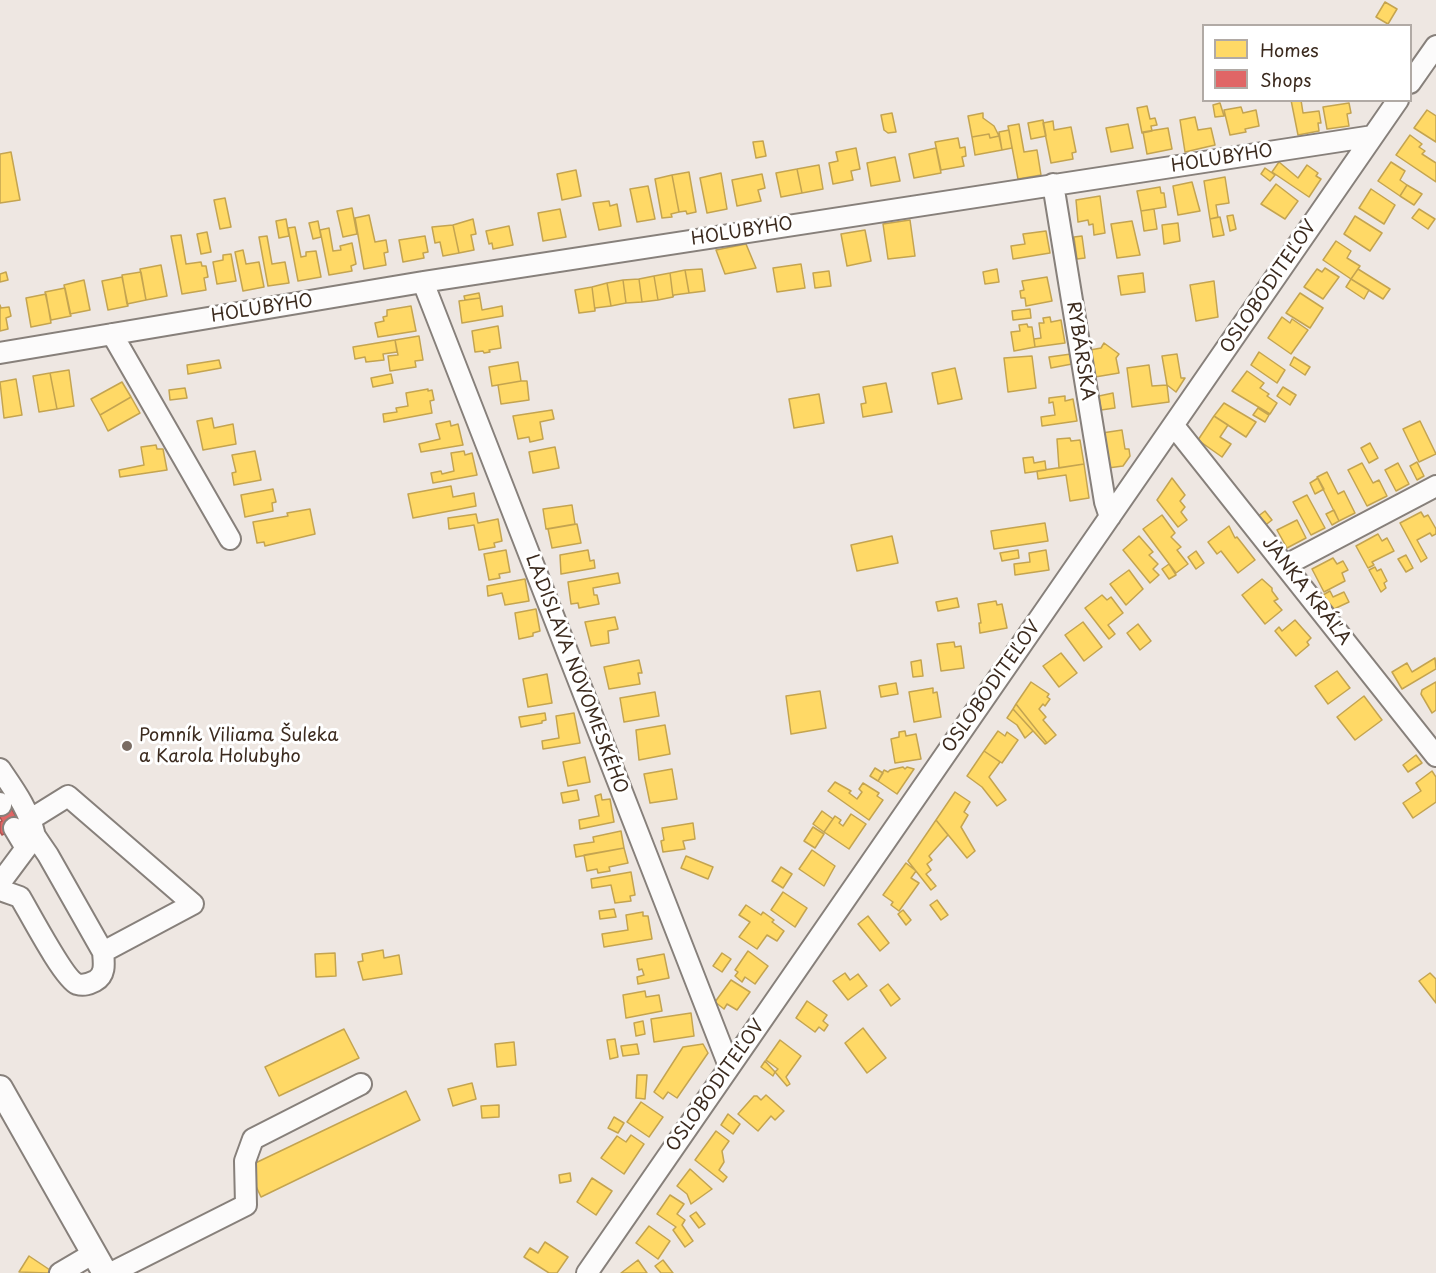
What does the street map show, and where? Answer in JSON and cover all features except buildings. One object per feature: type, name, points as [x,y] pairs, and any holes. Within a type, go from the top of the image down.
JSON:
[{"type":"main road","points":[[0,1088],[99,1263]]},
{"type":"street","points":[[1412,80],[1436,46]]},
{"type":"street","name":"OSLOBODITEĽOV","points":[[587,1273],[1397,102]]},
{"type":"street","name":"HOLUBYHO","points":[[0,353],[423,282],[1373,136]]},
{"type":"street","name":"RYBÁRSKA","points":[[1053,184],[1105,502],[1110,517]]},
{"type":"street","name":"LADISLAVA NOVOMESKÉHO","points":[[423,282],[729,1066]]},
{"type":"street","points":[[112,334],[230,538]]},
{"type":"street","name":"JANKA KRÁĽA","points":[[1174,426],[1436,756]]},
{"type":"street","points":[[1286,565],[1436,486]]},
{"type":"street","points":[[0,769],[19,796],[27,833],[48,855],[103,952],[105,965],[100,978],[88,985],[76,984],[65,973],[20,897],[0,890]]},
{"type":"street","points":[[0,883],[27,833],[68,796],[194,904],[103,952]]},
{"type":"street","points":[[111,1273],[246,1205],[245,1161],[252,1140],[361,1084]]},
{"type":"street","points":[[60,1273],[99,1263]]},
{"type":"place","name":"Pomník Viliama Šuleka a Karola Holubyho","points":[[127,746]]}]
